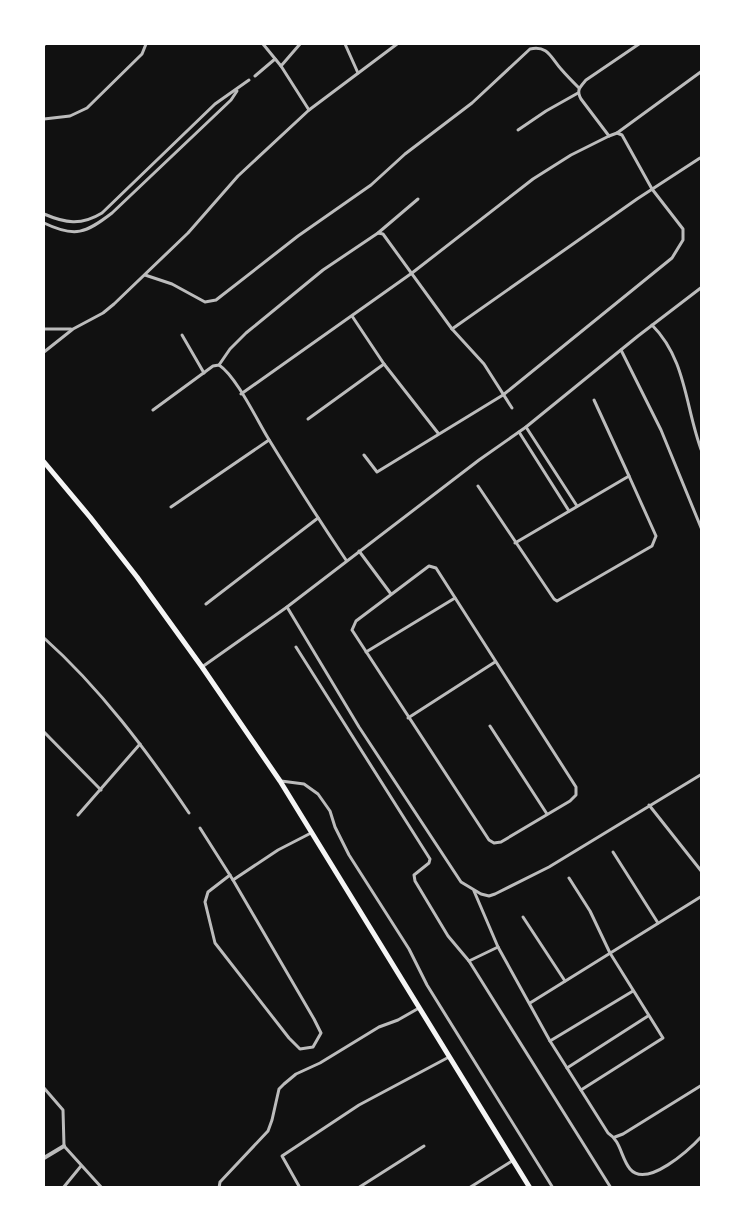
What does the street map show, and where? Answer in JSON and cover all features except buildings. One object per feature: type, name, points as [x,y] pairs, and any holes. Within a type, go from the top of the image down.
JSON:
[{"type":"main road","points":[[44,462],[90,517],[202,667],[280,781],[530,1188]]},
{"type":"street","points":[[44,119],[70,116],[87,108],[142,54],[146,44]]},
{"type":"street","points":[[263,44],[281,66],[309,110]]},
{"type":"street","points":[[281,66],[300,44]]},
{"type":"street","points":[[345,44],[358,73]]},
{"type":"street","points":[[44,352],[73,329],[103,313],[188,233],[238,176],[309,110],[398,44]]},
{"type":"street","points":[[518,130],[578,91],[586,80],[639,44]]},
{"type":"street","points":[[145,275],[172,284],[205,302],[216,300],[298,236],[371,185],[405,154],[472,103],[530,49],[536,48],[549,52],[609,136]]},
{"type":"street","points":[[255,76],[275,59]]},
{"type":"street","points":[[241,394],[412,273],[533,179],[571,155],[617,133],[702,71]]},
{"type":"street","points":[[44,214],[66,222],[85,222],[102,213],[215,104],[249,80]]},
{"type":"street","points":[[44,223],[64,231],[77,232],[92,228],[231,100],[238,89]]},
{"type":"street","points":[[364,455],[377,472],[503,395],[675,254],[683,240],[683,229],[652,189],[622,135],[617,133]]},
{"type":"street","points":[[453,329],[652,189],[700,158]]},
{"type":"street","points":[[146,172],[150,176]]},
{"type":"street","points":[[219,365],[230,349],[246,333],[323,270],[378,233],[418,199]]},
{"type":"street","points":[[378,233],[383,234],[453,329],[484,364],[512,408]]},
{"type":"street","points":[[202,667],[287,607],[346,560],[526,427],[702,287]]},
{"type":"street","points":[[352,316],[384,364],[438,434]]},
{"type":"street","points":[[652,325],[669,345],[678,363],[702,452]]},
{"type":"street","points":[[44,329],[73,329]]},
{"type":"street","points":[[182,335],[204,373]]},
{"type":"street","points":[[621,350],[662,430],[702,530]]},
{"type":"street","points":[[308,419],[384,364]]},
{"type":"street","points":[[153,410],[213,366],[219,365],[225,369],[346,560]]},
{"type":"street","points":[[478,486],[554,599],[560,601],[655,543],[656,536],[594,400]]},
{"type":"street","points":[[526,427],[577,506]]},
{"type":"street","points":[[519,432],[569,511]]},
{"type":"street","points":[[171,507],[269,440]]},
{"type":"street","points":[[515,543],[629,476]]},
{"type":"street","points":[[206,604],[318,518]]},
{"type":"street","points":[[359,551],[391,594]]},
{"type":"street","points":[[429,566],[436,568],[455,598],[576,787],[576,795],[570,801],[501,842],[494,843],[489,840],[352,630],[353,625],[429,566]]},
{"type":"street","points":[[366,652],[455,598]]},
{"type":"street","points":[[287,607],[359,727],[425,828],[461,882],[474,891],[489,896],[549,867],[702,774]]},
{"type":"street","points":[[44,638],[95,691],[151,756],[189,813]]},
{"type":"street","points":[[296,647],[430,859],[429,863],[414,875],[415,881],[448,936],[469,961],[611,1188]]},
{"type":"street","points":[[408,718],[495,662]]},
{"type":"street","points":[[490,726],[547,814]]},
{"type":"street","points":[[44,732],[101,790]]},
{"type":"street","points":[[78,815],[140,744]]},
{"type":"street","points":[[280,781],[304,784],[318,794],[330,811],[349,855],[409,949],[427,985],[553,1188]]},
{"type":"street","points":[[650,805],[702,872]]},
{"type":"street","points":[[200,828],[230,875],[233,880],[314,1019],[321,1033],[313,1047],[300,1049],[289,1038],[215,943],[205,902],[208,892],[230,875]]},
{"type":"street","points":[[233,880],[278,850],[311,833]]},
{"type":"street","points":[[613,852],[658,923]]},
{"type":"street","points":[[569,878],[590,911],[610,953],[663,1038],[581,1090]]},
{"type":"street","points":[[474,891],[498,947],[550,1041],[608,1133],[615,1137],[630,1169],[645,1175],[666,1166],[684,1154],[702,1136]]},
{"type":"street","points":[[530,1003],[702,896]]},
{"type":"street","points":[[523,917],[565,981]]},
{"type":"street","points":[[469,961],[498,947]]},
{"type":"street","points":[[550,1041],[633,991]]},
{"type":"street","points":[[219,1188],[220,1182],[268,1131],[279,1089],[284,1084],[296,1074],[320,1063],[379,1027],[398,1020],[419,1008]]},
{"type":"street","points":[[567,1068],[648,1016]]},
{"type":"street","points":[[300,1188],[282,1156],[359,1105],[449,1057]]},
{"type":"street","points":[[615,1137],[702,1085]]},
{"type":"street","points":[[44,1088],[63,1110],[64,1146],[102,1188]]},
{"type":"street","points":[[44,1158],[64,1146]]},
{"type":"street","points":[[358,1188],[424,1146]]},
{"type":"street","points":[[470,1188],[514,1161]]},
{"type":"street","points":[[63,1188],[82,1166]]}]
